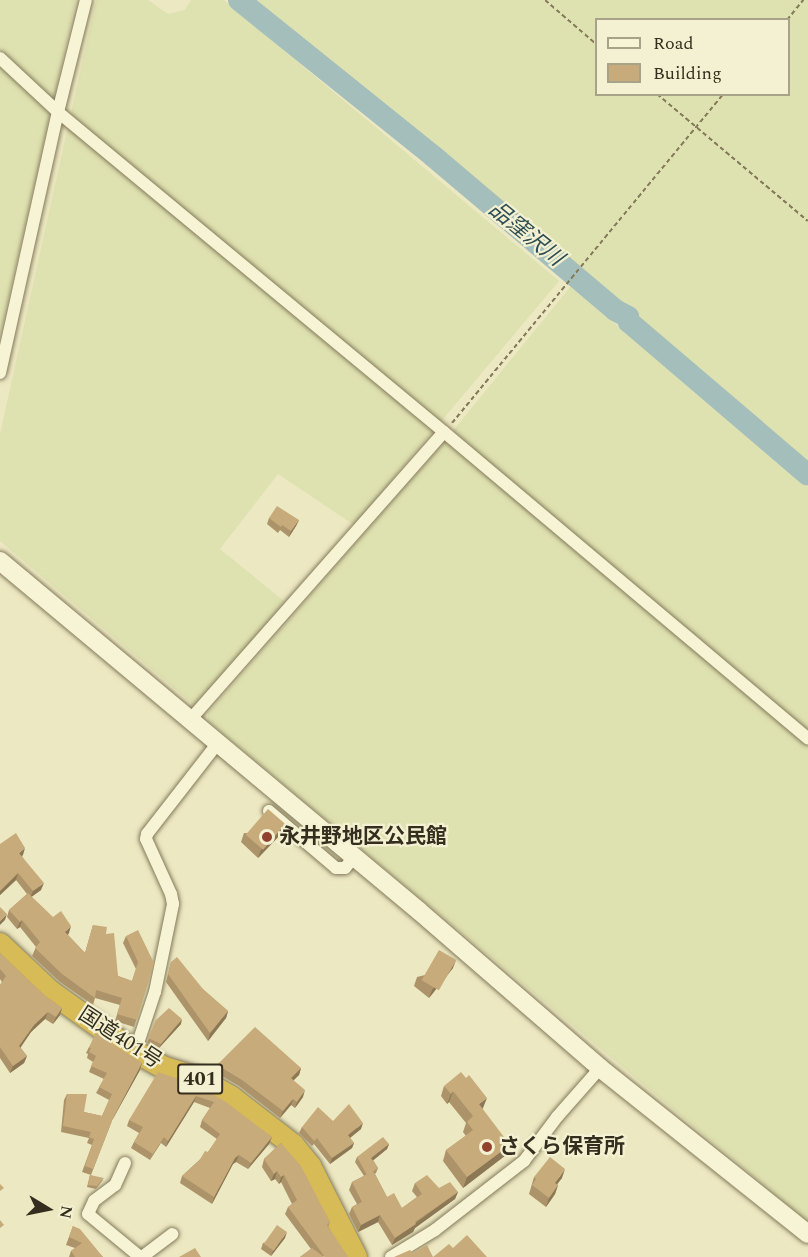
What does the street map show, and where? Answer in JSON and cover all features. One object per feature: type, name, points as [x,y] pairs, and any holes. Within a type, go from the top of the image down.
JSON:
[{"type":"highway","name":"国道401号","points":[[0,944],[51,992],[135,1052],[165,1068],[200,1079],[231,1097],[293,1145],[310,1166],[356,1257]]},
{"type":"street","points":[[0,373],[58,112],[86,0]]},
{"type":"street","points":[[0,58],[58,112],[808,738]]},
{"type":"street","points":[[189,721],[444,432]]},
{"type":"street","points":[[0,561],[354,857],[600,1068],[808,1234]]},
{"type":"street","points":[[135,1052],[155,992],[173,904],[171,894],[146,839],[147,834],[217,744]]},
{"type":"street","points":[[269,811],[336,868],[345,868],[354,857]]},
{"type":"street","points":[[391,1257],[435,1230],[524,1161],[557,1117],[600,1068]]},
{"type":"street","points":[[125,1163],[115,1185],[94,1202],[88,1214],[141,1257],[172,1234]]},
{"type":"path","points":[[544,0],[595,42]]},
{"type":"path","points":[[788,18],[803,0]]},
{"type":"path","points":[[659,96],[808,221]]},
{"type":"path","points":[[444,432],[721,96]]},
{"type":"green space","points":[[0,0],[76,0],[0,335]]},
{"type":"green space","points":[[96,0],[148,0],[168,14],[185,10],[191,0],[224,0],[559,281],[354,525],[278,474],[220,549],[285,602],[196,707],[0,541],[0,434]]},
{"type":"green space","points":[[252,0],[808,0],[808,469],[321,59]]},
{"type":"green space","points":[[571,286],[808,487],[808,1222],[208,721],[208,713],[439,448]]},
{"type":"building","points":[[277,506],[299,520],[291,531],[269,518]]},
{"type":"building","points":[[268,809],[285,824],[263,850],[246,835]]},
{"type":"building","points":[[16,833],[25,848],[19,853],[44,883],[33,891],[18,873],[0,891],[0,844]]},
{"type":"building","points":[[28,893],[53,917],[61,911],[71,926],[65,932],[85,953],[93,925],[107,927],[106,934],[114,933],[118,976],[132,981],[138,962],[126,936],[138,930],[154,963],[137,1020],[117,1014],[122,998],[96,990],[95,998],[62,974],[35,948],[40,942],[22,920],[20,922],[9,910]]},
{"type":"building","points":[[0,907],[7,914],[0,921]]},
{"type":"building","points":[[439,950],[456,960],[439,990],[422,980]]},
{"type":"building","points":[[0,953],[44,995],[62,1008],[56,1017],[48,1012],[34,1025],[19,1046],[27,1056],[13,1066],[0,1047],[0,985],[6,976],[0,969]]},
{"type":"building","points":[[177,957],[203,989],[228,1011],[210,1033],[168,974],[171,962]]},
{"type":"building","points":[[169,1008],[182,1019],[161,1044],[148,1038],[156,1020]]},
{"type":"building","points":[[255,1027],[301,1068],[291,1078],[305,1090],[297,1102],[293,1099],[283,1111],[242,1080],[217,1065]]},
{"type":"building","points":[[96,1033],[142,1063],[113,1118],[93,1169],[85,1166],[94,1139],[89,1137],[91,1132],[63,1126],[67,1094],[87,1094],[84,1112],[102,1116],[112,1094],[99,1087],[107,1073],[91,1066],[96,1056],[89,1052],[91,1048],[89,1047]]},
{"type":"building","points":[[158,1072],[197,1085],[226,1102],[272,1137],[251,1163],[239,1155],[235,1158],[214,1197],[182,1176],[199,1161],[205,1151],[208,1152],[220,1134],[202,1120],[214,1102],[196,1096],[168,1141],[164,1137],[153,1154],[134,1142],[143,1127],[129,1120]]},
{"type":"building","points":[[461,1072],[466,1078],[469,1075],[487,1098],[479,1104],[510,1145],[467,1177],[446,1150],[473,1130],[467,1122],[473,1116],[453,1091],[451,1094],[444,1086]]},
{"type":"building","points":[[349,1104],[363,1123],[348,1135],[354,1143],[332,1158],[317,1138],[314,1141],[302,1127],[318,1107],[333,1121]]},
{"type":"building","points":[[383,1137],[389,1144],[371,1158],[378,1168],[367,1175],[357,1157]]},
{"type":"building","points":[[281,1143],[301,1166],[330,1222],[327,1225],[348,1257],[325,1257],[288,1207],[297,1200],[284,1175],[281,1177],[277,1171],[274,1174],[264,1159]]},
{"type":"building","points":[[550,1157],[565,1169],[555,1183],[558,1185],[549,1198],[532,1185],[536,1179],[534,1177]]},
{"type":"building","points":[[373,1171],[387,1197],[394,1193],[402,1208],[422,1194],[415,1183],[427,1175],[439,1188],[450,1182],[458,1192],[395,1238],[380,1215],[361,1225],[352,1207],[362,1202],[352,1182]]},
{"type":"building","points":[[90,1175],[104,1178],[97,1186],[88,1185]]},
{"type":"building","points":[[277,1225],[287,1232],[274,1251],[264,1244]]},
{"type":"building","points":[[73,1226],[80,1229],[103,1257],[75,1257],[71,1251],[82,1243],[69,1237]]},
{"type":"building","points":[[467,1235],[487,1257],[433,1257],[449,1244],[453,1248]]},
{"type":"building","points":[[427,1245],[433,1257],[394,1257],[410,1250],[413,1253]]},
{"type":"building","points":[[195,1248],[201,1257],[179,1257]]},
{"type":"building","points":[[312,1248],[324,1257],[300,1257]]},
{"type":"waterway","name":"品窪沢川","points":[[239,0],[433,156],[615,310],[628,317],[629,322],[808,475]]},
{"type":"place","name":"永井野地区公民館","points":[[267,837]]},
{"type":"place","name":"さくら保育所","points":[[487,1147]]}]
